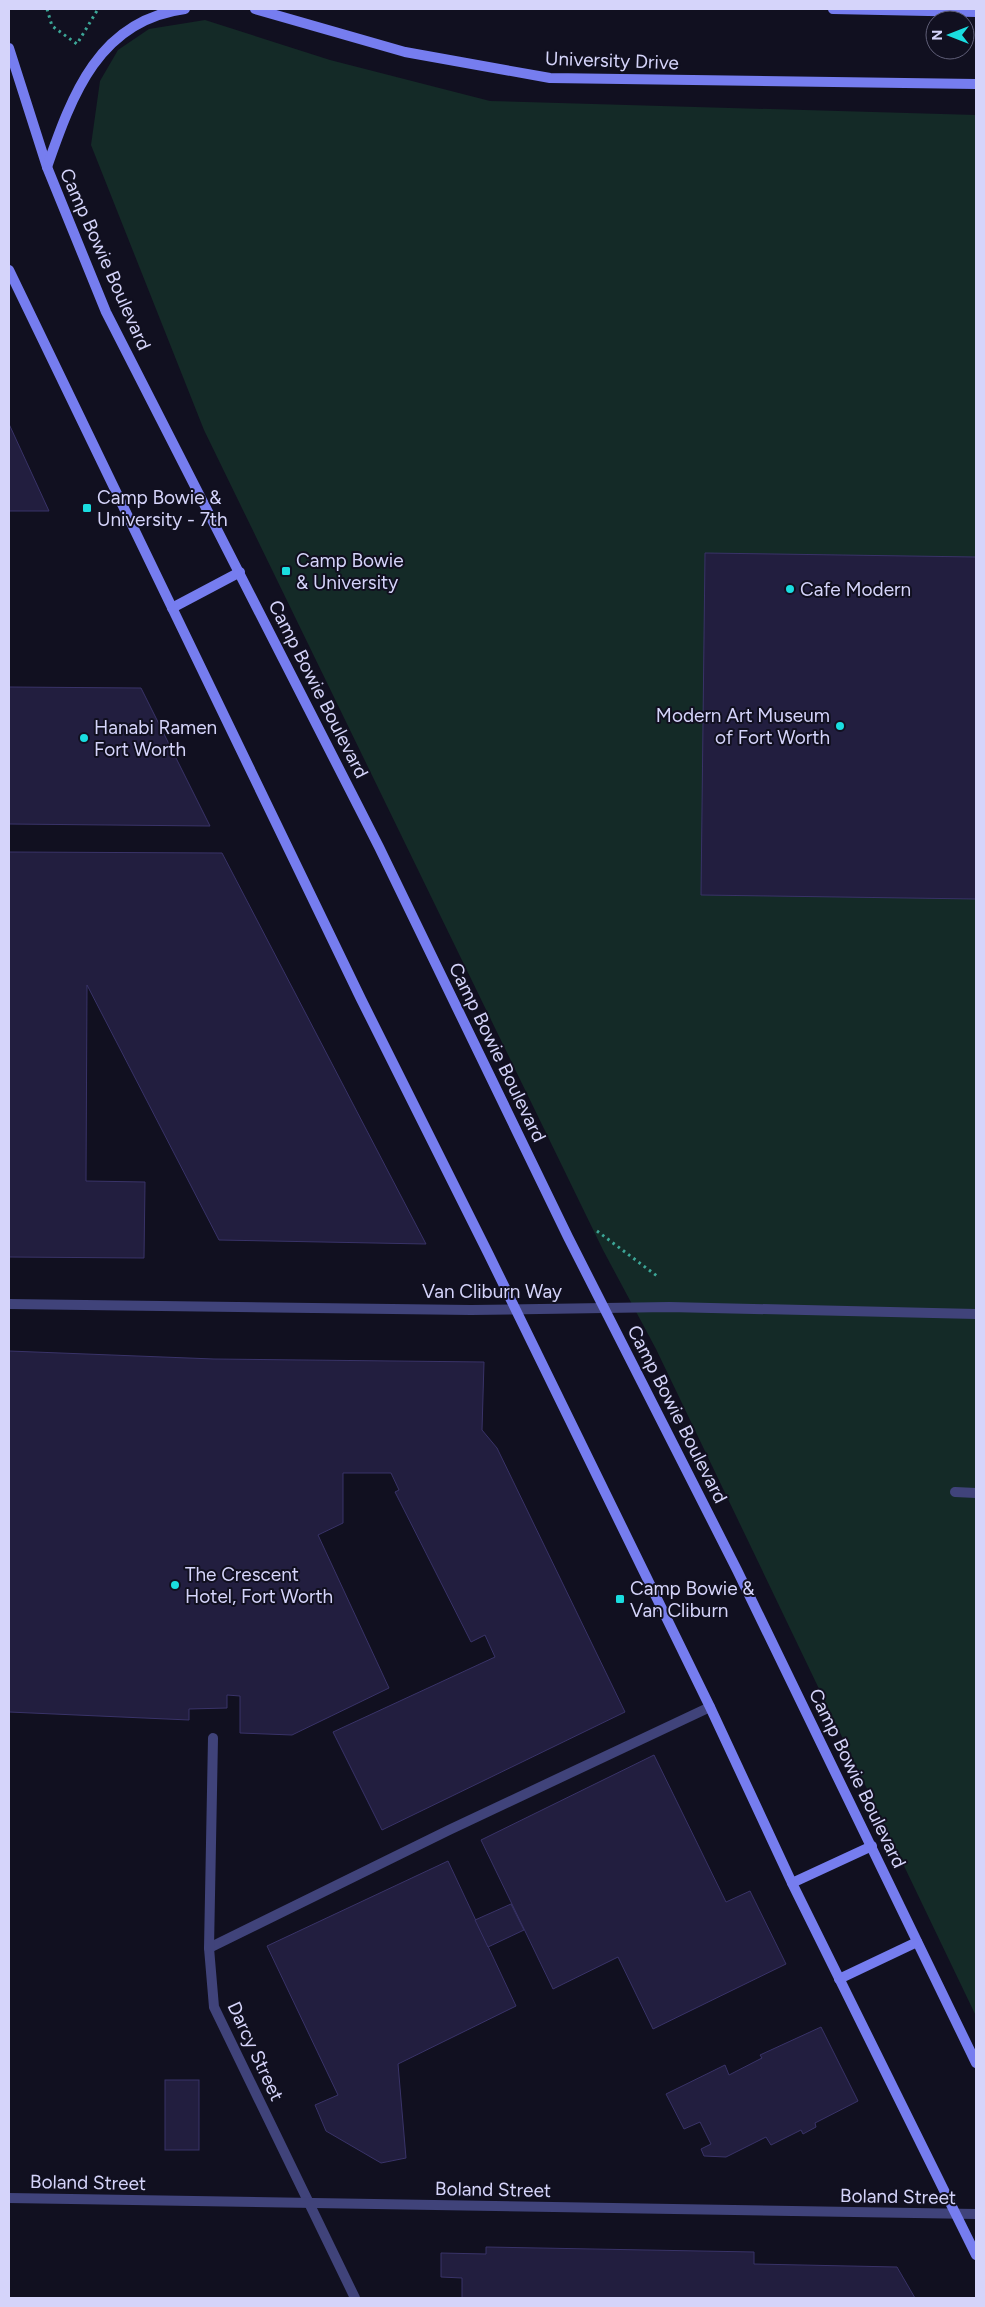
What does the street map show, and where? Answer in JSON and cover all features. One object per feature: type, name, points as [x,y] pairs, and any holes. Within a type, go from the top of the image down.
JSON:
[{"type":"main road","points":[[46,167],[65,114],[87,72],[103,50],[124,31],[163,12],[185,9]]},
{"type":"main road","name":"University Drive","points":[[255,9],[405,52],[550,78],[976,84]]},
{"type":"main road","points":[[833,9],[976,12]]},
{"type":"main road","name":"Camp Bowie Boulevard","points":[[9,48],[46,167],[106,312],[374,838],[604,1307],[737,1570],[976,2063]]},
{"type":"main road","points":[[9,270],[360,999],[710,1707],[792,1883],[976,2255]]},
{"type":"main road","points":[[172,608],[240,572]]},
{"type":"main road","points":[[792,1883],[872,1846]]},
{"type":"main road","points":[[839,1979],[917,1942]]},
{"type":"street","name":"Van Cliburn Way","points":[[9,1304],[515,1310],[679,1307],[976,1314]]},
{"type":"street","points":[[955,1492],[976,1492]]},
{"type":"street","points":[[209,1948],[449,1830],[710,1707]]},
{"type":"street","name":"Darcy Street","points":[[213,1738],[209,1948],[214,2007],[355,2298]]},
{"type":"street","name":"Boland Street","points":[[9,2198],[976,2214]]},
{"type":"path","points":[[47,9],[52,26],[77,44],[98,9]]},
{"type":"path","points":[[597,1230],[657,1276]]},
{"type":"green space","points":[[205,20],[330,60],[490,101],[976,115],[976,2016],[656,1349],[603,1250],[204,430],[91,145],[100,81],[118,50],[149,29]]},
{"type":"building","points":[[9,424],[49,511],[9,511]]},
{"type":"building","name":"Modern Art Museum of Fort Worth","points":[[705,553],[976,557],[976,899],[701,895]]},
{"type":"building","points":[[9,687],[141,688],[210,826],[9,824]]},
{"type":"building","points":[[9,852],[222,853],[426,1244],[219,1240],[87,985],[86,1181],[145,1182],[144,1258],[9,1257]]},
{"type":"building","name":"The Crescent Hotel, Fort Worth","points":[[9,1351],[214,1359],[484,1362],[482,1430],[497,1448],[625,1712],[382,1830],[333,1732],[495,1657],[485,1635],[471,1642],[395,1492],[399,1490],[391,1473],[343,1473],[343,1523],[318,1535],[389,1688],[292,1735],[240,1733],[240,1696],[227,1695],[227,1708],[189,1709],[189,1720],[9,1712]]},
{"type":"building","points":[[654,1755],[726,1902],[750,1891],[786,1964],[653,2029],[618,1957],[553,1989],[481,1840]]},
{"type":"building","points":[[448,1861],[516,2006],[398,2064],[406,2158],[381,2163],[326,2131],[315,2105],[338,2095],[267,1946]]},
{"type":"building","points":[[511,1904],[524,1930],[488,1947],[475,1920]]},
{"type":"building","points":[[821,2027],[858,2101],[815,2123],[816,2127],[803,2134],[801,2130],[771,2145],[766,2137],[726,2157],[704,2156],[701,2149],[711,2144],[700,2122],[684,2129],[666,2094],[725,2065],[729,2075],[762,2058],[760,2055]]},
{"type":"building","points":[[165,2080],[199,2080],[199,2150],[165,2150]]},
{"type":"building","points":[[486,2247],[754,2252],[754,2264],[897,2267],[915,2298],[462,2298],[462,2278],[441,2277],[441,2253],[486,2254]]},
{"type":"place","name":"Camp Bowie & University - 7th","points":[[87,508]]},
{"type":"place","name":"Camp Bowie & University","points":[[286,571]]},
{"type":"place","name":"Cafe Modern","points":[[790,589]]},
{"type":"place","name":"Modern Art Museum of Fort Worth","points":[[840,726]]},
{"type":"place","name":"Hanabi Ramen Fort Worth","points":[[84,738]]},
{"type":"place","name":"The Crescent Hotel, Fort Worth","points":[[175,1585]]},
{"type":"place","name":"Camp Bowie & Van Cliburn","points":[[620,1599]]}]
